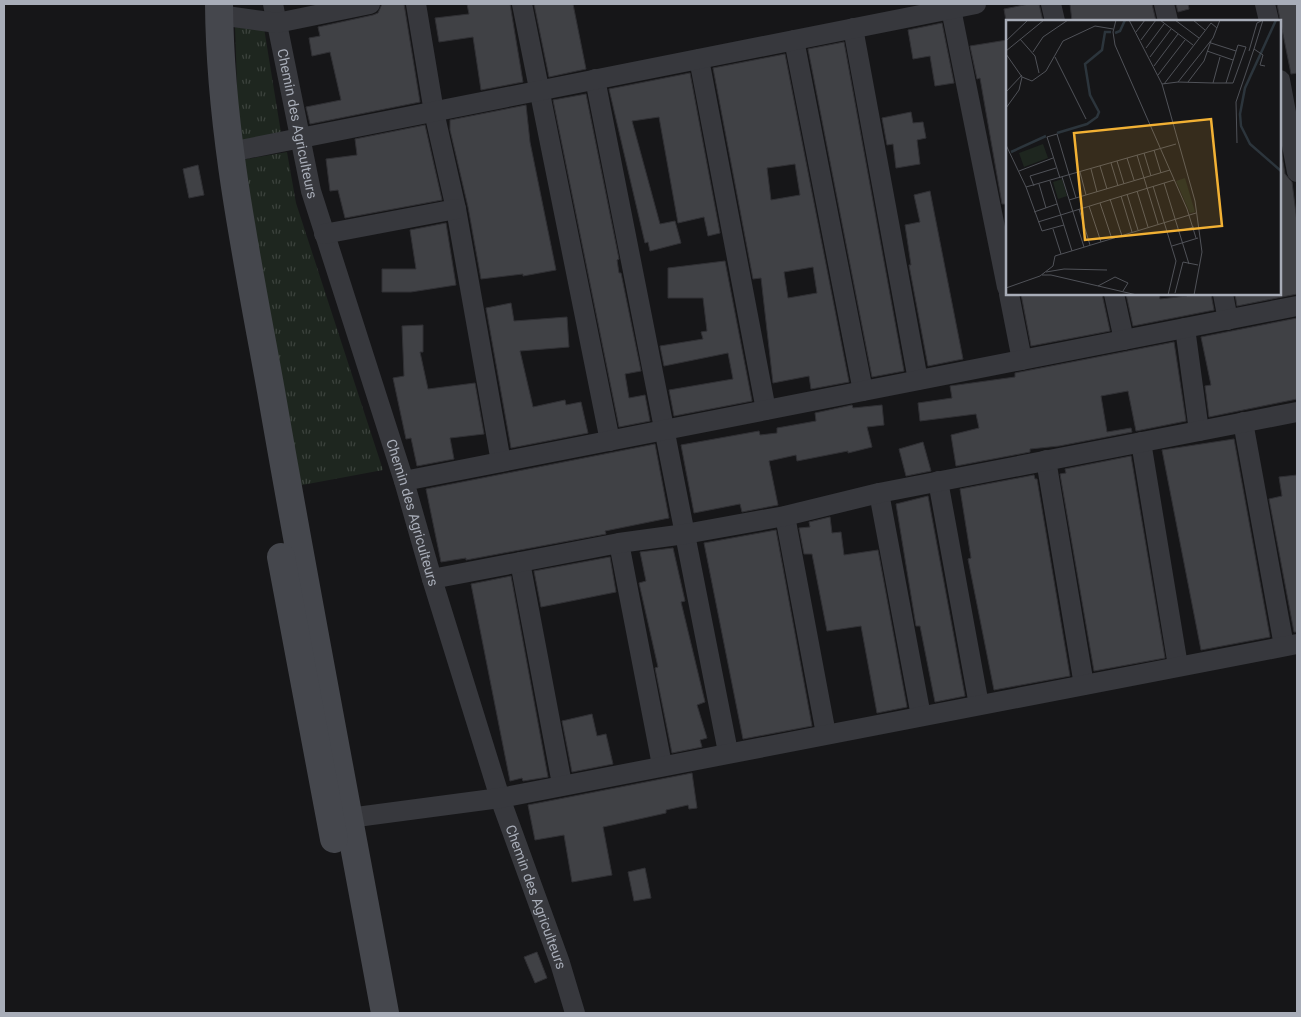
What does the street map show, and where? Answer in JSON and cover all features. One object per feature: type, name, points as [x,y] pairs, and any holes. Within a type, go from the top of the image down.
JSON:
[{"type":"main road","points":[[215,8],[219,101],[224,137],[385,1013]]},
{"type":"main road","points":[[224,137],[232,264],[298,658],[367,1013]]},
{"type":"street","name":"Chemin des Agriculteurs","points":[[272,4],[310,191],[404,481],[432,579],[500,798],[560,963],[575,1013]]},
{"type":"street","points":[[215,8],[277,23],[370,4]]},
{"type":"street","points":[[416,4],[434,112],[456,209],[501,462]]},
{"type":"street","points":[[522,4],[610,441]]},
{"type":"street","points":[[224,137],[300,138],[976,4]]},
{"type":"street","points":[[1051,4],[1055,20]]},
{"type":"street","points":[[1164,4],[1168,20]]},
{"type":"street","points":[[1265,4],[1269,20]]},
{"type":"street","points":[[951,9],[1006,282]]},
{"type":"street","points":[[853,28],[918,380]]},
{"type":"street","points":[[794,40],[863,391]]},
{"type":"street","points":[[699,59],[766,410]]},
{"type":"street","points":[[596,79],[728,752]]},
{"type":"street","points":[[1281,85],[1297,172]]},
{"type":"street","points":[[324,234],[456,209]]},
{"type":"street","points":[[1009,295],[1022,360]]},
{"type":"street","points":[[1114,295],[1124,340]]},
{"type":"street","points":[[1223,295],[1228,320]]},
{"type":"street","points":[[404,481],[1297,306]]},
{"type":"street","points":[[1185,328],[1199,431]]},
{"type":"street","points":[[432,579],[619,543],[685,534],[785,516],[878,493],[1297,412]]},
{"type":"street","points":[[349,818],[500,798],[562,784],[1291,645],[1243,422]]},
{"type":"street","points":[[1140,442],[1178,666]]},
{"type":"street","points":[[1046,460],[1084,684]]},
{"type":"street","points":[[938,481],[979,704]]},
{"type":"street","points":[[878,493],[921,716]]},
{"type":"street","points":[[785,516],[826,734]]},
{"type":"street","points":[[619,543],[662,765]]},
{"type":"street","points":[[520,562],[562,784]]},
{"type":"green space","points":[[235,26],[264,28],[281,133],[239,144]]},
{"type":"green space","points":[[287,152],[296,203],[383,470],[297,486],[241,160]]},
{"type":"building","points":[[382,4],[404,4],[420,102],[310,124],[306,107],[341,100],[330,52],[312,56],[309,38],[320,36],[318,27],[378,13]]},
{"type":"building","points":[[467,4],[510,4],[523,82],[481,90],[473,37],[439,42],[435,18],[469,14]]},
{"type":"building","points":[[534,4],[573,4],[586,69],[549,77]]},
{"type":"building","points":[[1039,4],[1043,20],[1006,21],[1004,9]]},
{"type":"building","points":[[1070,4],[1152,4],[1156,20],[1072,20]]},
{"type":"building","points":[[1176,4],[1188,4],[1189,9],[1178,12]]},
{"type":"building","points":[[1277,4],[1297,4],[1297,73],[1291,74]]},
{"type":"building","points":[[942,23],[954,83],[935,86],[930,56],[913,59],[908,30]]},
{"type":"building","points":[[1006,40],[1006,204],[1002,204],[980,78],[977,79],[970,46]]},
{"type":"building","points":[[844,42],[904,371],[872,377],[808,49]]},
{"type":"building","points":[[785,54],[849,382],[811,389],[809,376],[773,383],[761,278],[753,279],[713,68]],"holes":[[[795,164],[800,195],[771,200],[767,168]],[[813,267],[817,293],[788,298],[784,272]]]},
{"type":"building","points":[[690,73],[720,233],[708,236],[704,217],[678,223],[659,117],[632,121],[660,224],[675,221],[681,243],[650,251],[648,242],[645,243],[609,89]]},
{"type":"building","points":[[586,94],[619,259],[617,260],[619,273],[621,273],[641,371],[625,374],[629,398],[645,395],[650,421],[619,427],[553,100]]},
{"type":"building","points":[[526,105],[530,142],[556,270],[523,276],[523,274],[481,279],[468,207],[450,130],[450,120]]},
{"type":"building","points":[[911,112],[913,123],[923,122],[926,138],[917,140],[920,164],[896,168],[893,144],[887,145],[882,118]]},
{"type":"building","points":[[425,125],[442,200],[345,218],[338,190],[330,191],[326,159],[357,155],[355,139]]},
{"type":"building","points":[[1281,150],[1285,174],[1292,182],[1297,222],[1297,294],[1237,306],[1235,295],[1281,295]]},
{"type":"building","points":[[198,165],[204,195],[189,198],[183,169]]},
{"type":"building","points":[[930,191],[963,359],[928,366],[909,265],[911,265],[905,225],[920,222],[914,195]]},
{"type":"building","points":[[446,223],[456,285],[411,292],[382,292],[382,269],[416,269],[410,230]]},
{"type":"building","points":[[725,261],[752,401],[674,416],[669,390],[733,379],[728,353],[664,366],[660,346],[703,339],[701,332],[707,331],[703,298],[668,298],[668,268]]},
{"type":"building","points":[[1021,295],[1102,295],[1110,331],[1031,346]]},
{"type":"building","points":[[1126,295],[1159,295],[1160,299],[1187,295],[1211,295],[1214,310],[1133,326]]},
{"type":"building","points":[[511,303],[514,321],[567,317],[569,347],[520,351],[533,407],[565,400],[566,405],[581,402],[588,433],[511,448],[486,308]]},
{"type":"building","points":[[1297,318],[1297,399],[1209,417],[1205,386],[1211,385],[1201,337]]},
{"type":"building","points":[[423,325],[423,352],[420,352],[428,389],[475,383],[484,434],[450,438],[454,459],[417,466],[411,438],[406,439],[393,378],[404,376],[402,326]]},
{"type":"building","points":[[1174,342],[1186,421],[1136,431],[1128,391],[1101,396],[1107,432],[1131,428],[1132,432],[1059,446],[1030,449],[1030,452],[956,466],[951,435],[979,428],[976,414],[920,421],[918,403],[952,398],[950,386],[1015,377],[1015,373]]},
{"type":"building","points":[[852,405],[853,408],[882,405],[884,425],[867,427],[872,447],[797,461],[796,455],[769,461],[778,505],[742,512],[740,504],[694,513],[681,445],[759,431],[760,435],[777,433],[777,428],[816,421],[815,413]]},
{"type":"building","points":[[1234,439],[1270,637],[1201,650],[1162,450]]},
{"type":"building","points":[[923,442],[931,471],[906,476],[899,449]]},
{"type":"building","points":[[655,444],[669,518],[605,531],[606,534],[466,560],[466,558],[441,562],[426,489]]},
{"type":"building","points":[[1131,456],[1165,658],[1094,671],[1060,474],[1066,473],[1065,469]]},
{"type":"building","points":[[1034,475],[1035,479],[1037,479],[1070,676],[994,690],[968,559],[971,558],[960,489]]},
{"type":"building","points":[[1297,475],[1297,632],[1294,632],[1269,499],[1282,496],[1279,477]]},
{"type":"building","points":[[928,496],[965,696],[935,702],[920,626],[916,626],[896,504]]},
{"type":"building","points":[[830,517],[832,533],[841,532],[844,555],[878,550],[907,707],[877,713],[861,626],[827,631],[812,554],[804,554],[799,528],[810,527],[809,522]]},
{"type":"building","points":[[776,530],[812,726],[743,739],[704,543]]},
{"type":"building","points":[[673,548],[685,601],[681,602],[705,702],[697,705],[707,738],[700,740],[702,747],[672,753],[655,668],[658,667],[639,583],[646,581],[640,552]]},
{"type":"building","points":[[610,557],[616,592],[541,607],[534,571]]},
{"type":"building","points":[[511,576],[548,777],[523,781],[522,778],[510,781],[471,584]]},
{"type":"building","points":[[592,714],[597,736],[606,734],[613,764],[572,772],[562,721]]},
{"type":"building","points":[[692,773],[697,808],[689,809],[688,805],[666,810],[666,813],[603,827],[612,875],[572,882],[564,835],[535,840],[528,805]]},
{"type":"building","points":[[645,868],[651,898],[634,901],[628,872]]},
{"type":"building","points":[[537,952],[547,978],[535,983],[524,957]]}]
